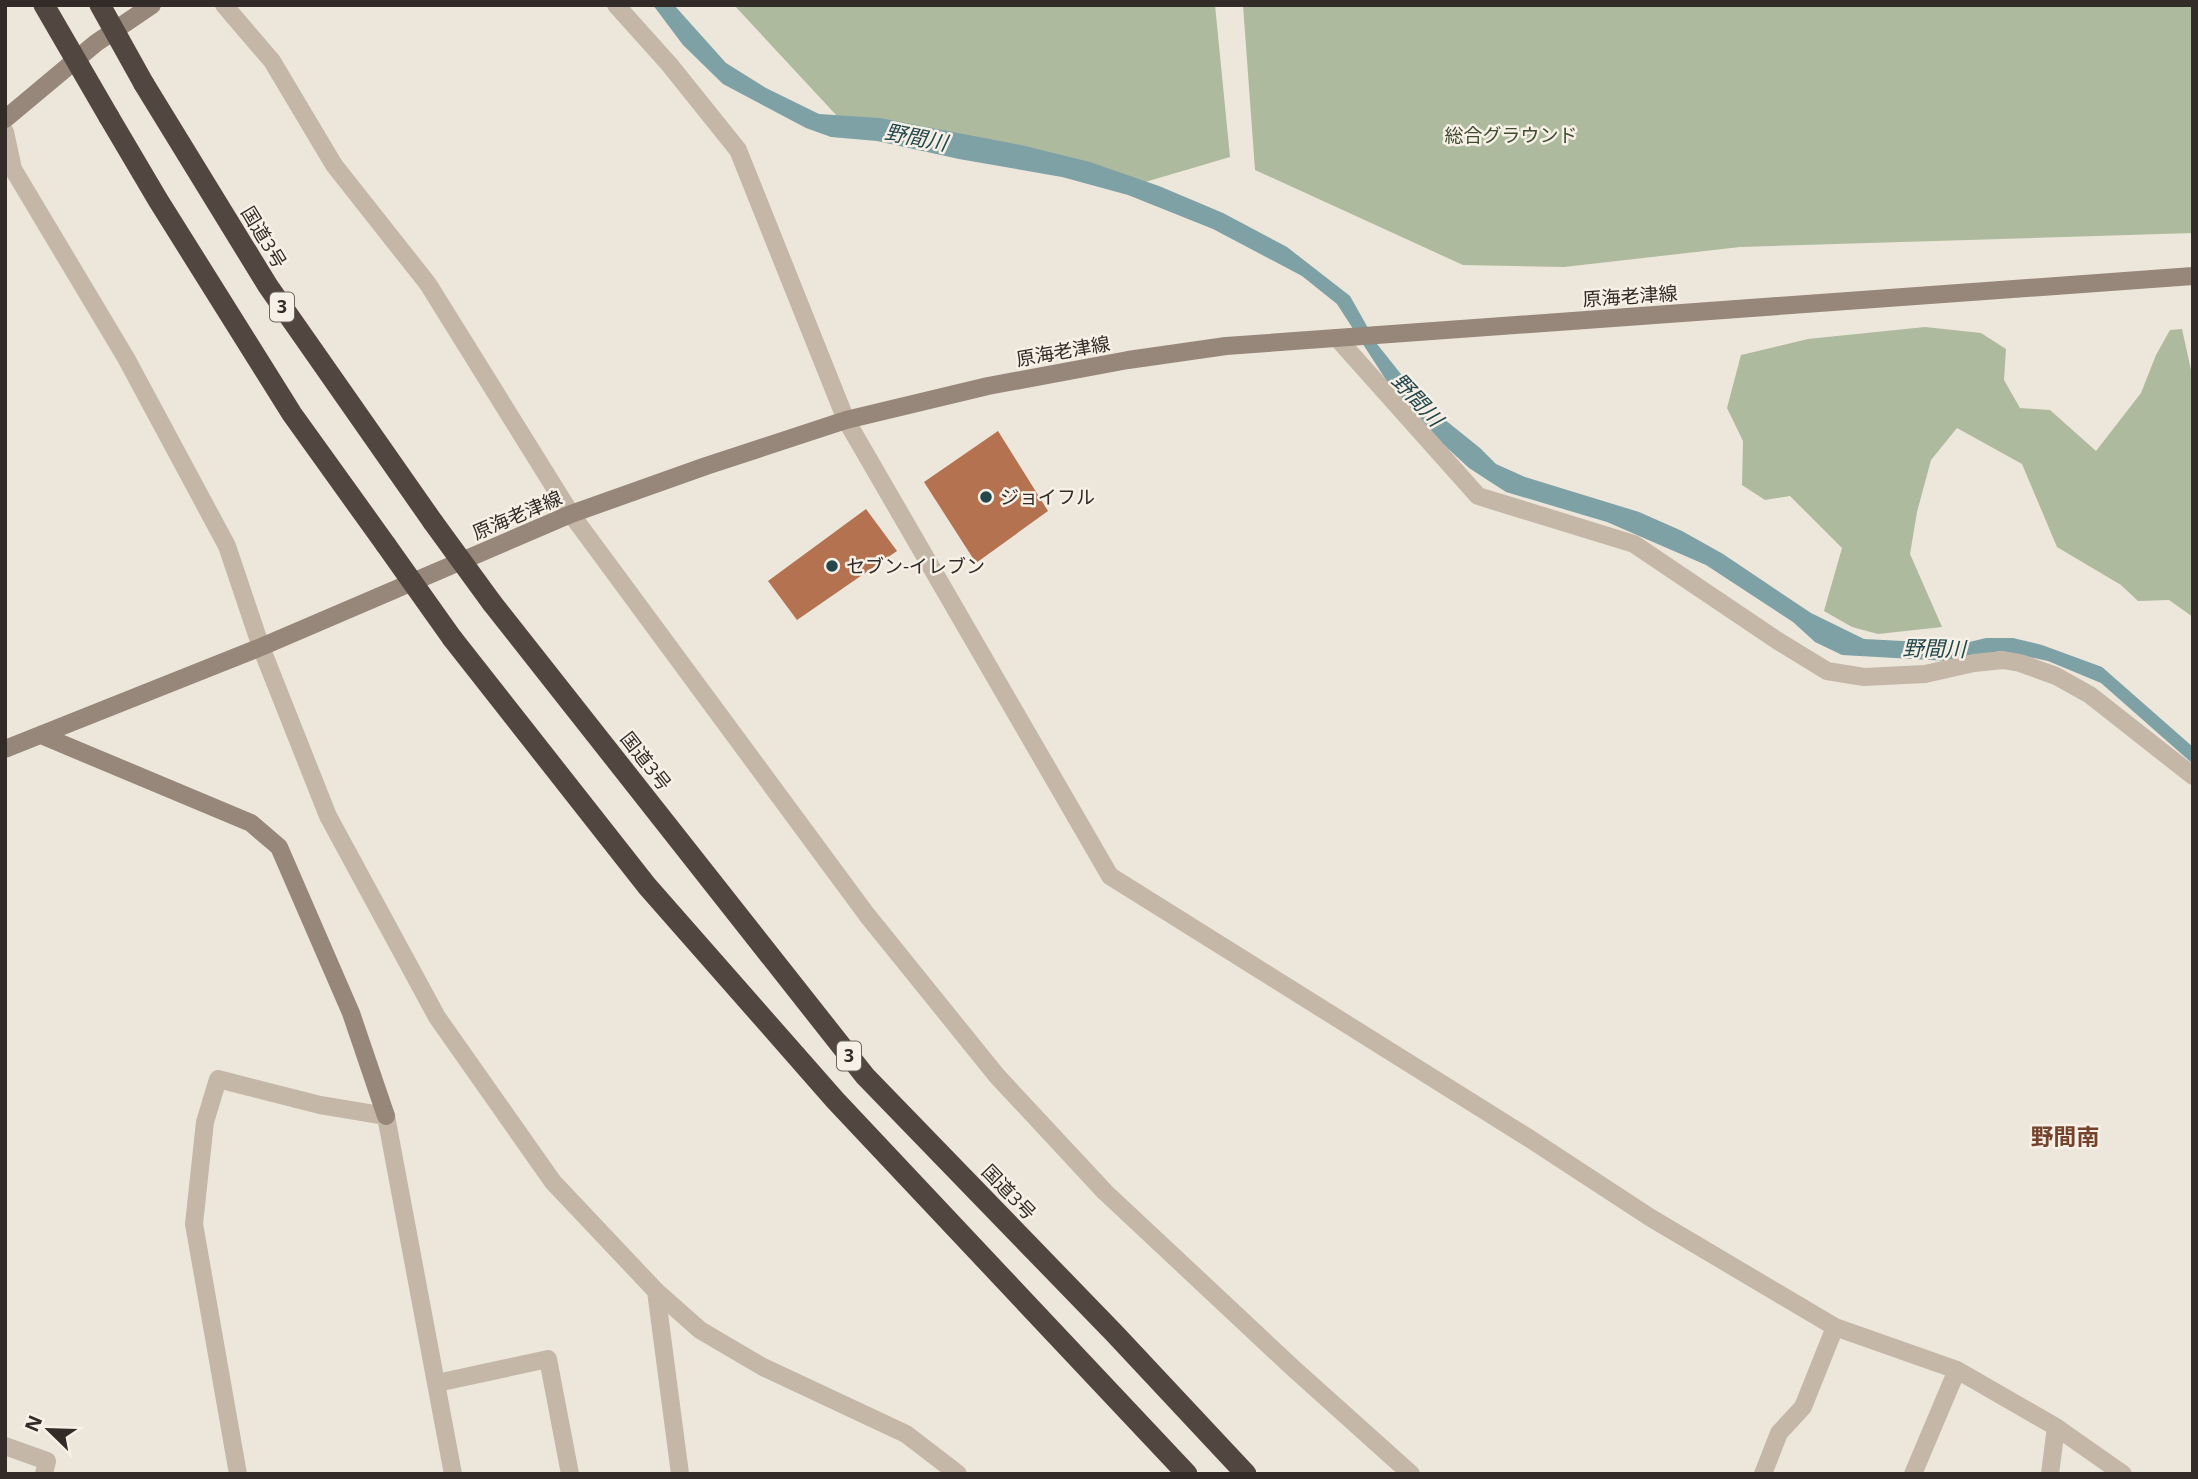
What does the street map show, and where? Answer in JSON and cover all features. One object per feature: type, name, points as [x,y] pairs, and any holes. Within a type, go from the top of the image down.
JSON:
[{"type":"highway","name":"3","points":[[44,5],[158,200],[292,414],[452,638],[647,886],[835,1100],[1187,1474]]},
{"type":"highway","name":"国道3号","points":[[100,5],[144,84],[268,286],[492,603],[865,1076],[1115,1334],[1246,1474]]},
{"type":"main road","points":[[5,119],[96,43],[152,5]]},
{"type":"main road","name":"原海老津線","points":[[5,749],[261,647],[571,514],[846,420],[988,386],[1128,360],[1226,346],[2193,276]]},
{"type":"main road","points":[[41,735],[251,823],[279,846],[351,1013],[386,1116]]},
{"type":"street","points":[[224,5],[272,61],[334,165],[428,284],[571,514],[867,915],[997,1076],[1105,1192],[1411,1474]]},
{"type":"street","points":[[616,5],[669,64],[738,150],[846,420],[1110,876],[1651,1218],[1835,1327],[1957,1370],[2056,1427],[2123,1474]]},
{"type":"street","points":[[5,132],[13,169],[126,358],[227,545],[261,647],[328,816],[437,1017],[552,1182],[656,1291],[701,1330],[763,1367],[906,1434],[958,1474]]},
{"type":"street","points":[[1337,338],[1478,496],[1634,544],[1827,671],[1864,677],[1925,674],[1974,663],[2003,660],[2020,663],[2056,677],[2090,695],[2193,776]]},
{"type":"street","points":[[238,1474],[194,1224],[205,1122],[218,1079],[320,1105],[386,1116],[453,1474]]},
{"type":"street","points":[[656,1291],[680,1474]]},
{"type":"street","points":[[1763,1474],[1779,1433],[1803,1407],[1835,1327]]},
{"type":"street","points":[[437,1382],[548,1359],[570,1474]]},
{"type":"street","points":[[1913,1474],[1957,1370]]},
{"type":"street","points":[[2050,1474],[2056,1427]]},
{"type":"street","points":[[5,1446],[47,1461],[44,1474]]},
{"type":"green space","points":[[734,5],[1215,5],[1230,157],[1135,185],[838,117]]},
{"type":"green space","name":"総合グラウンド","points":[[1243,5],[2193,5],[2193,233],[1740,247],[1564,267],[1463,265],[1255,170]]},
{"type":"green space","points":[[1925,327],[1981,333],[2006,349],[2004,380],[2020,408],[2050,410],[2096,451],[2141,393],[2156,355],[2170,330],[2182,329],[2193,379],[2193,617],[2169,600],[2138,601],[2121,585],[2057,547],[2022,464],[1957,428],[1931,460],[1917,512],[1910,554],[1942,627],[1878,634],[1852,627],[1824,611],[1842,548],[1790,496],[1765,500],[1742,485],[1743,441],[1727,408],[1741,355],[1808,339]]},
{"type":"water","name":"野間川","points":[[653,5],[674,5],[726,63],[766,88],[819,114],[880,118],[1021,145],[1090,162],[1159,186],[1223,213],[1287,247],[1350,296],[1377,344],[1424,403],[1496,464],[1525,477],[1639,512],[1682,531],[1723,554],[1811,613],[1864,639],[1961,644],[1986,638],[2013,638],[2042,645],[2102,667],[2193,747],[2193,764],[2101,683],[2048,661],[2001,651],[1948,661],[1842,655],[1815,642],[1793,622],[1706,565],[1607,522],[1506,492],[1469,468],[1443,444],[1390,386],[1337,304],[1302,276],[1213,229],[1128,195],[1062,177],[877,141],[831,137],[806,128],[723,84],[683,45]]},
{"type":"building","name":"ジョイフル","points":[[998,431],[1048,511],[976,563],[924,482]]},
{"type":"building","name":"セブン-イレブン","points":[[866,509],[897,551],[797,620],[768,581]]},
{"type":"place","name":"ジョイフル","points":[[986,497]]},
{"type":"place","name":"セブン-イレブン","points":[[832,566]]},
{"type":"district","name":"野間南","points":[[2065,1137]]}]
